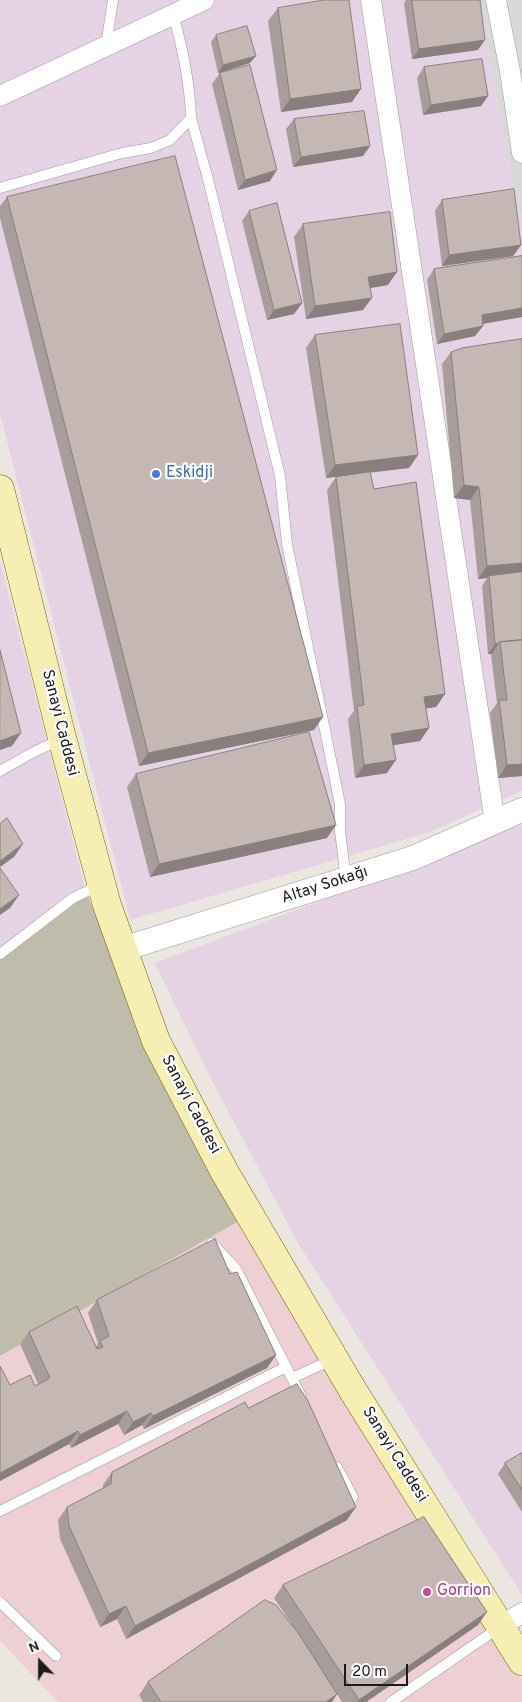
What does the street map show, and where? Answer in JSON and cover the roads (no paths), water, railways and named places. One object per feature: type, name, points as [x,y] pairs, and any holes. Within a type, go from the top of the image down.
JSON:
[{"type":"main road","name":"Sanayi Caddesi","points":[[0,488],[62,738],[107,905],[160,1049],[224,1171],[334,1358],[511,1620],[522,1660]]},
{"type":"street","points":[[0,96],[204,0]]},
{"type":"street","points":[[371,0],[495,822]]},
{"type":"street","points":[[496,0],[516,70],[522,153]]},
{"type":"street","name":"Altay Sokağı","points":[[123,949],[412,858],[522,810]]},
{"type":"lane","points":[[106,46],[113,0]]},
{"type":"lane","points":[[173,14],[179,34],[191,118],[208,179],[280,476],[287,544],[340,804],[340,831],[346,880]]},
{"type":"lane","points":[[0,188],[122,153],[150,148],[170,140],[191,118]]},
{"type":"lane","points":[[0,771],[32,752],[62,738]]},
{"type":"lane","points":[[0,954],[73,898],[102,884]]},
{"type":"lane","points":[[211,1242],[236,1269],[305,1404]]},
{"type":"lane","points":[[292,1378],[334,1358]]},
{"type":"lane","points":[[0,1512],[286,1367]]},
{"type":"lane","points":[[331,1455],[352,1497]]},
{"type":"lane","points":[[0,1602],[56,1656]]},
{"type":"lane","points":[[391,1702],[511,1620]]},
{"type":"place","name":"Eskidji","points":[[156,474]]},
{"type":"place","name":"Gorrion","points":[[427,1592]]}]
